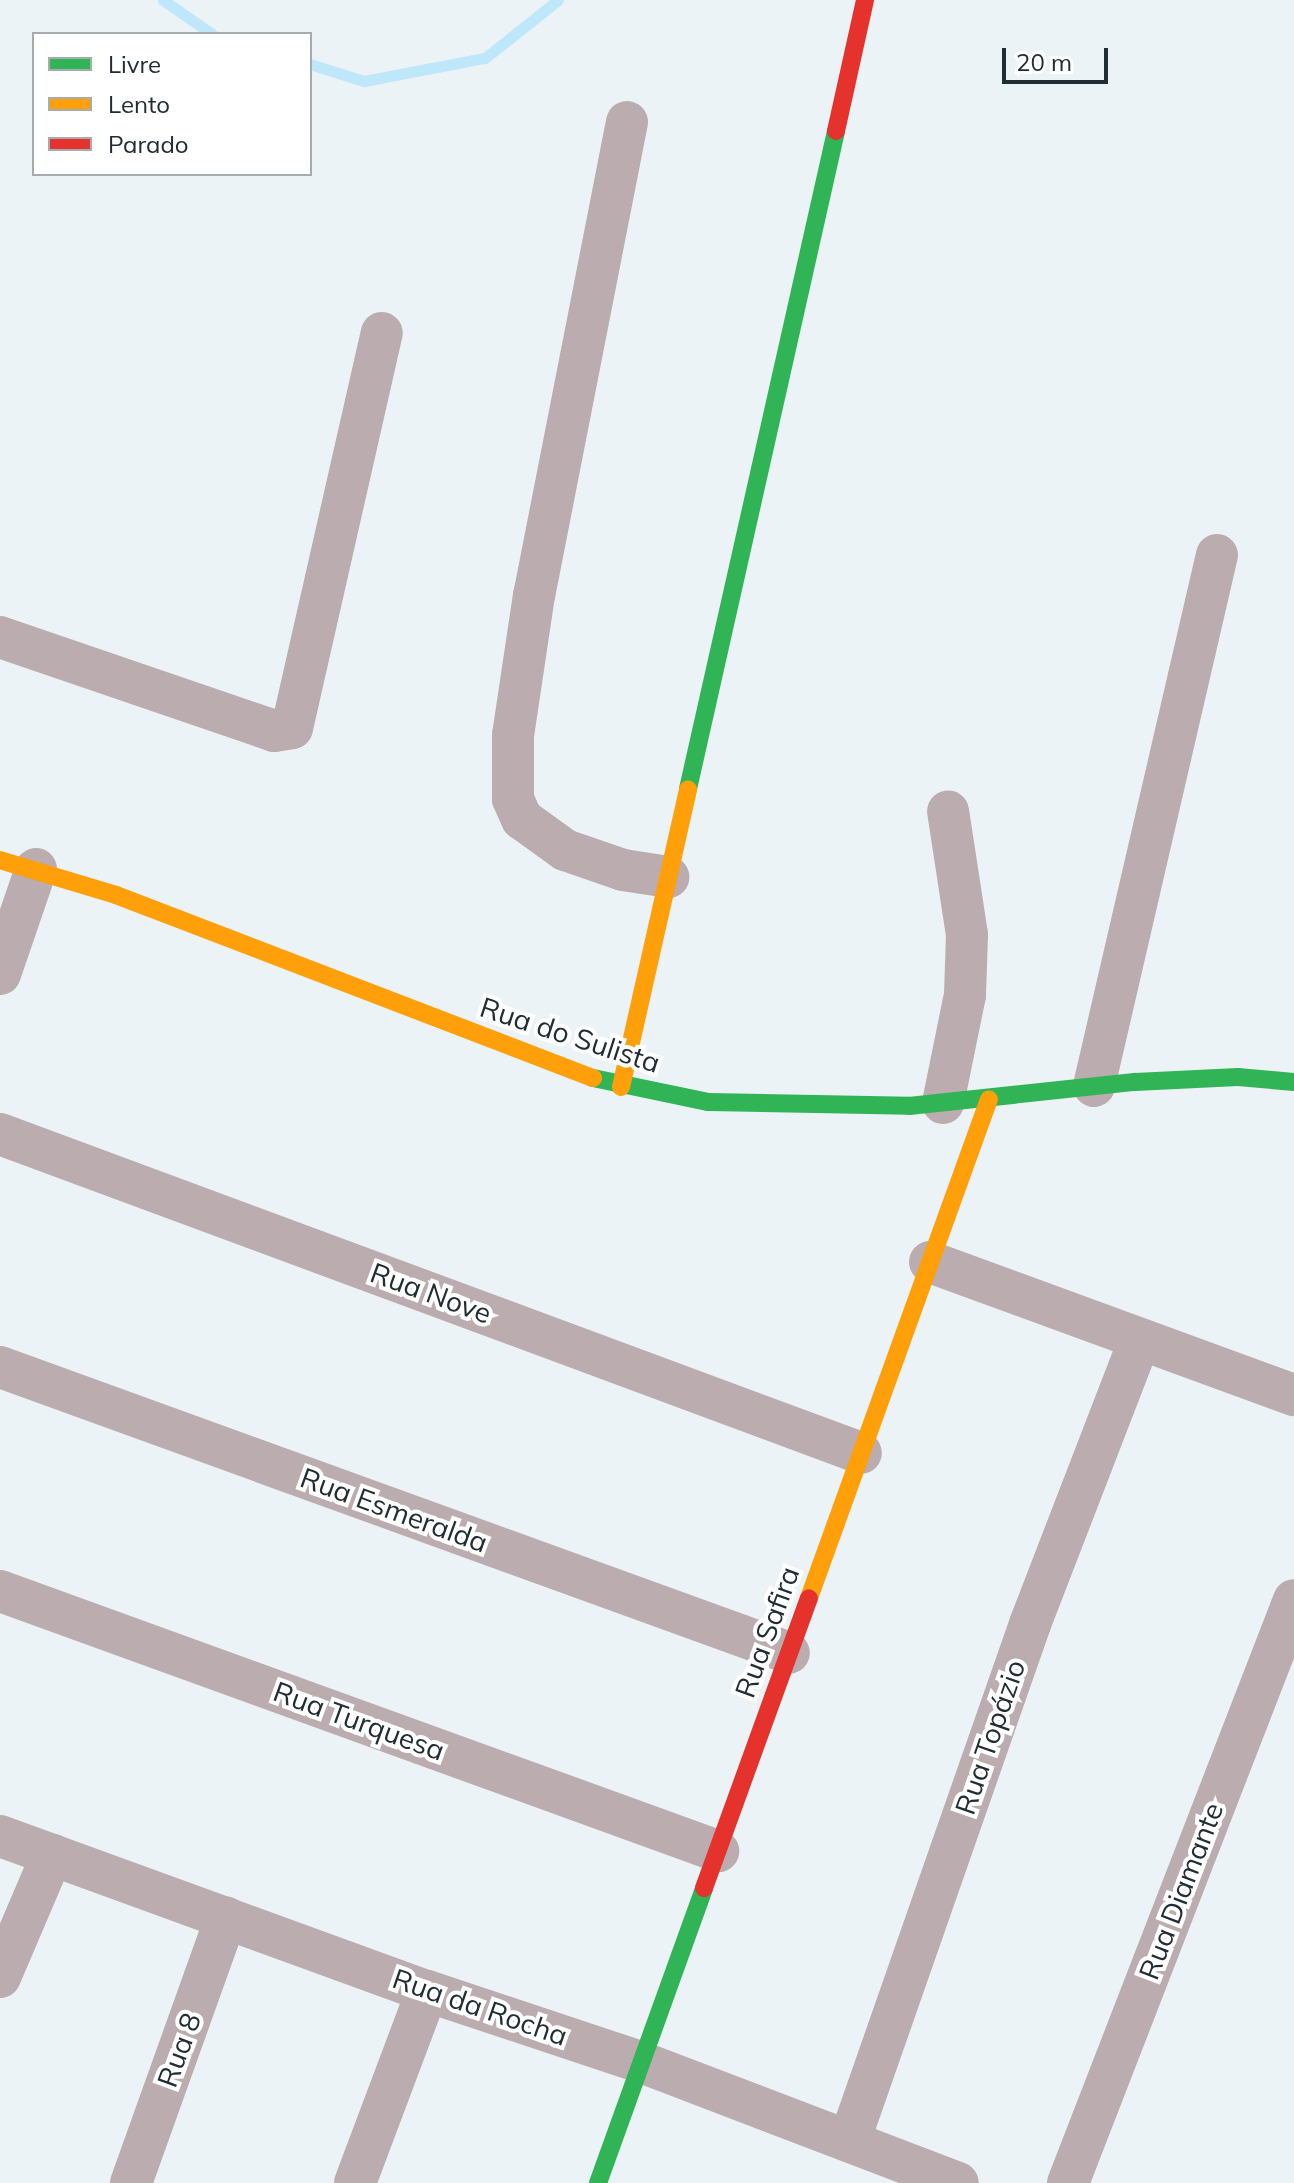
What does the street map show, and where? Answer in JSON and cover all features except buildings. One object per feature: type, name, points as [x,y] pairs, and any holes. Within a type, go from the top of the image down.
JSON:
[{"type":"street","points":[[621,1087],[865,0]]},
{"type":"street","points":[[627,122],[534,595],[513,735],[513,799],[522,819],[565,850],[623,870],[668,877]]},
{"type":"street","points":[[0,637],[274,731],[292,728],[382,333]]},
{"type":"street","points":[[1094,1086],[1217,555]]},
{"type":"street","points":[[943,1103],[965,995],[967,935],[948,811]]},
{"type":"street","points":[[0,974],[18,865]]},
{"type":"street","name":"Rua do Sulista","points":[[18,865],[621,1087],[708,1102],[817,1107],[943,1103],[1094,1086],[1238,1077],[1294,1082]]},
{"type":"street","name":"Rua Safira","points":[[598,2183],[989,1099]]},
{"type":"street","name":"Rua Nove","points":[[0,1134],[861,1453]]},
{"type":"street","points":[[930,1262],[1294,1395]]},
{"type":"street","name":"Rua Topázio","points":[[850,2139],[1035,1610],[1140,1339]]},
{"type":"street","name":"Rua Esmeralda","points":[[0,1367],[789,1653]]},
{"type":"street","name":"Rua Turquesa","points":[[0,1591],[718,1851]]},
{"type":"street","name":"Rua Diamante","points":[[1068,2183],[1294,1600]]},
{"type":"street","name":"Rua da Rocha","points":[[0,1836],[427,1991],[641,2062],[850,2139],[958,2183]]},
{"type":"street","points":[[0,1977],[52,1855]]},
{"type":"street","name":"Rua 8","points":[[131,2183],[226,1917]]},
{"type":"street","points":[[355,2183],[427,1991]]},
{"type":"waterway","points":[[163,0],[209,32]]},
{"type":"waterway","points":[[312,65],[364,81],[485,58],[558,0]]},
{"type":"traffic: fast","points":[[688,789],[836,131]]},
{"type":"traffic: fast","points":[[593,1078],[708,1102],[909,1106],[1135,1082],[1238,1077],[1294,1082]]},
{"type":"traffic: fast","points":[[598,2183],[704,1888]]},
{"type":"traffic: slow","points":[[621,1087],[688,789]]},
{"type":"traffic: slow","points":[[0,860],[116,895],[593,1078]]},
{"type":"traffic: slow","points":[[809,1598],[989,1099]]},
{"type":"traffic: jam","points":[[836,131],[865,0]]},
{"type":"traffic: jam","points":[[704,1888],[809,1598]]}]
